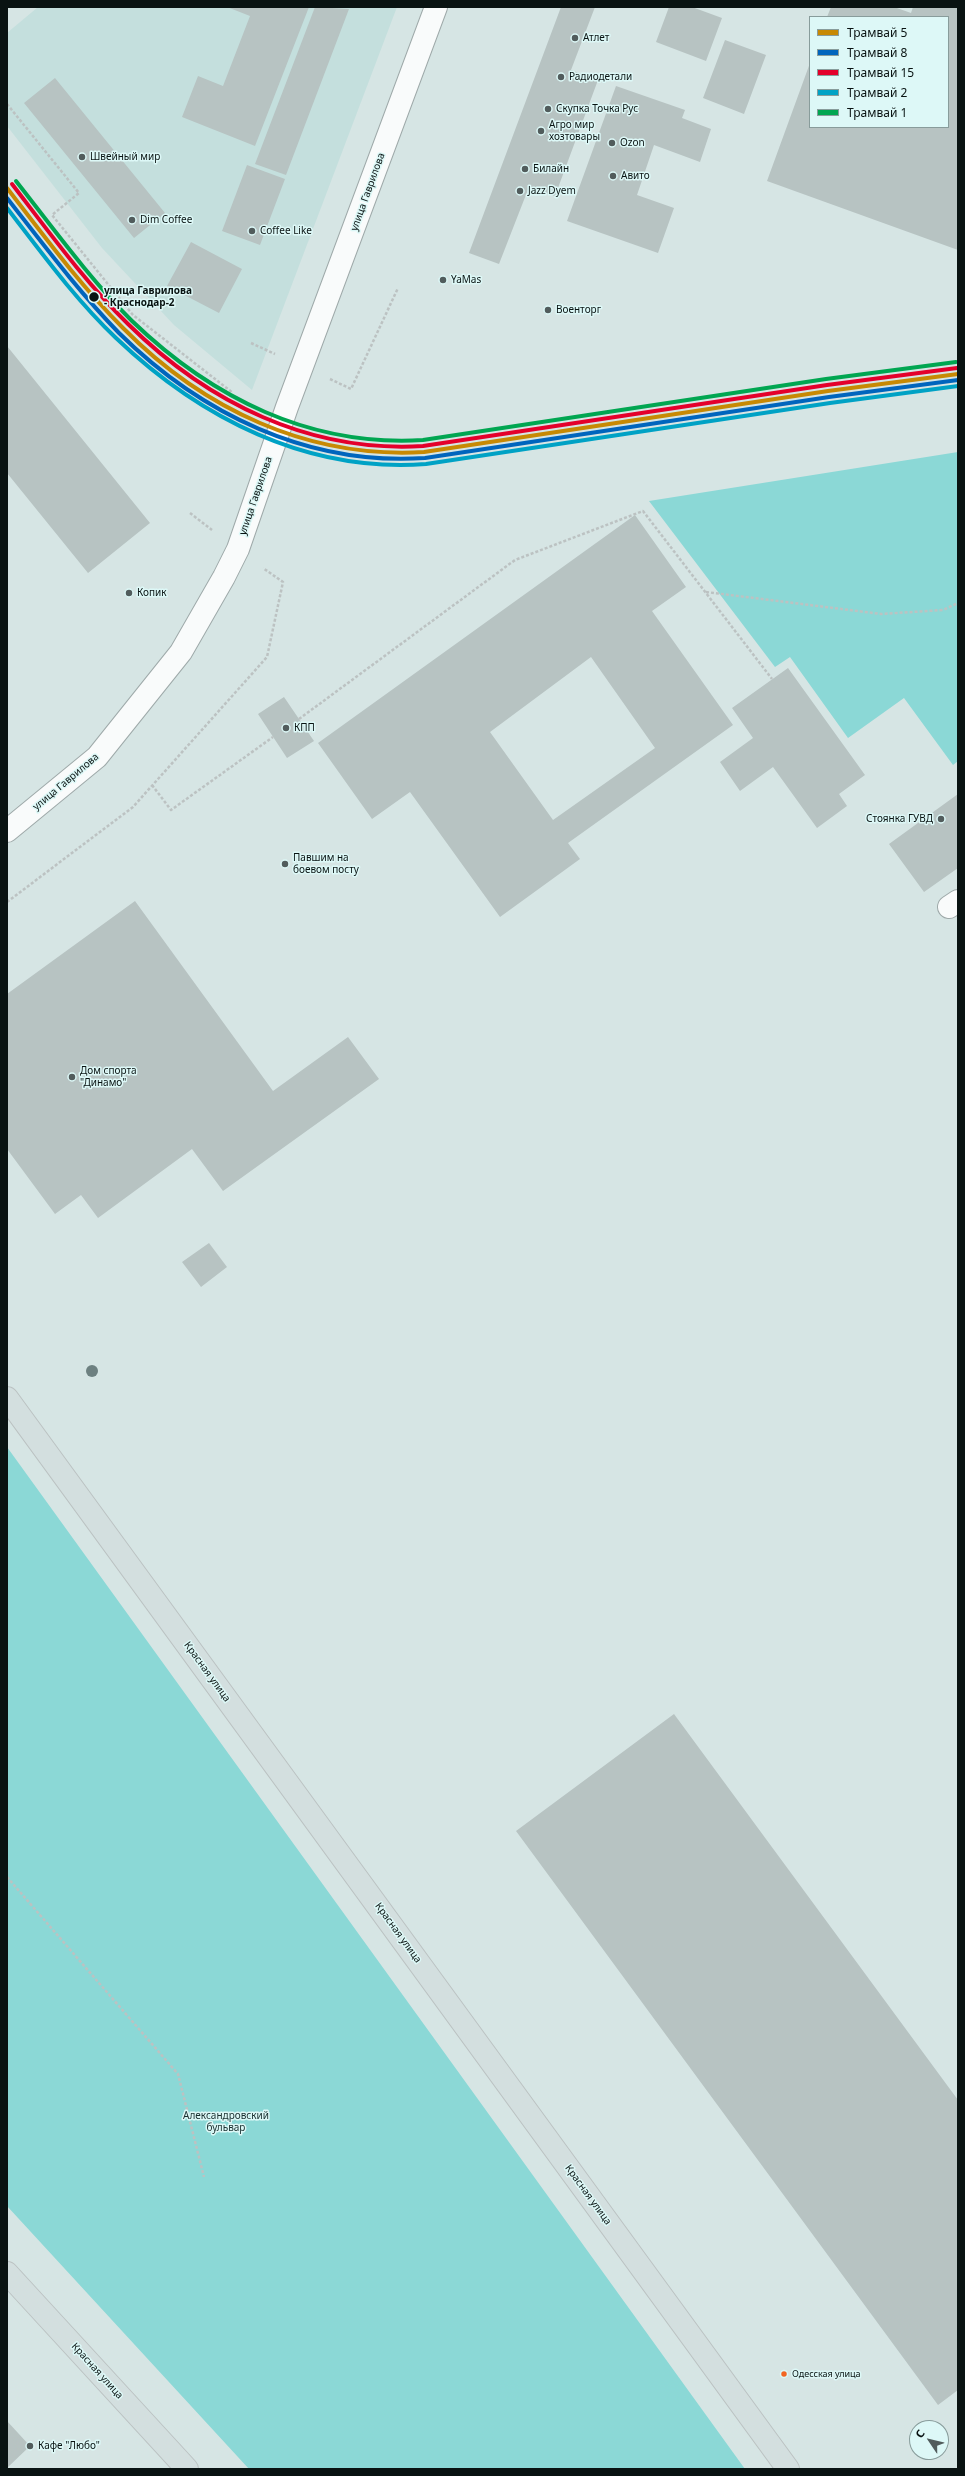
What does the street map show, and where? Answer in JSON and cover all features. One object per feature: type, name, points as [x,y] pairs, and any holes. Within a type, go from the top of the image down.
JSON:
[{"type":"main road","name":"Красная улица","points":[[7,1398],[788,2469]]},
{"type":"main road","name":"Красная улица","points":[[7,2272],[186,2469]]},
{"type":"street","name":"улица Гаврилова","points":[[7,831],[97,757],[181,652],[224,577],[238,549],[287,407],[436,7]]},
{"type":"path","points":[[7,104],[79,193],[52,215],[133,315],[233,393]]},
{"type":"path","points":[[299,719],[515,560],[643,512],[772,679]]},
{"type":"path","points":[[7,902],[133,807],[267,657],[283,582]]},
{"type":"path","points":[[705,592],[881,614],[943,610],[958,603]]},
{"type":"path","points":[[152,785],[171,810],[273,737]]},
{"type":"path","points":[[7,1871],[7,1877],[178,2074],[204,2177]]},
{"type":"shaded area","points":[[38,7],[397,7],[252,390],[174,325],[102,248],[7,126],[7,33]]},
{"type":"green space","points":[[958,452],[958,761],[953,765],[904,698],[848,738],[790,657],[775,667],[649,501]]},
{"type":"green space","name":"Александровский бульвар","points":[[7,1447],[745,2469],[249,2469],[7,2206]]},
{"type":"building","points":[[227,7],[309,7],[255,146],[182,117],[198,76],[223,86],[250,16]]},
{"type":"building","points":[[315,7],[349,9],[286,175],[255,164]]},
{"type":"building","points":[[561,7],[595,7],[571,70],[598,80],[555,196],[529,187],[499,264],[469,253]]},
{"type":"building","points":[[669,7],[692,7],[722,18],[706,61],[656,42]]},
{"type":"building","points":[[831,7],[894,7],[911,13],[913,7],[958,7],[958,250],[767,181],[809,66],[809,128],[949,128],[949,16],[827,16]]},
{"type":"building","points":[[725,40],[766,55],[744,114],[703,98]]},
{"type":"building","points":[[55,78],[165,213],[134,238],[24,103]]},
{"type":"building","points":[[616,86],[685,110],[682,118],[711,129],[700,162],[654,145],[637,195],[674,208],[658,253],[567,221]]},
{"type":"building","points":[[247,165],[285,179],[260,245],[222,231]]},
{"type":"building","points":[[191,242],[242,269],[219,313],[167,286]]},
{"type":"building","points":[[7,346],[150,523],[88,573],[7,473]]},
{"type":"building","points":[[635,515],[686,587],[652,611],[733,725],[568,843],[580,859],[500,917],[410,792],[372,819],[318,743]],"holes":[[[591,657],[655,748],[553,820],[490,732]]]},
{"type":"building","points":[[788,668],[865,775],[839,794],[847,806],[817,828],[773,767],[740,791],[720,762],[753,738],[732,708]]},
{"type":"building","name":"КПП","points":[[284,697],[314,741],[287,758],[258,714]]},
{"type":"building","name":"Стоянка ГУВД","points":[[958,794],[958,868],[924,892],[889,844]]},
{"type":"building","points":[[135,901],[273,1091],[348,1037],[379,1079],[223,1191],[192,1149],[98,1218],[81,1195],[55,1214],[7,1149],[7,994]]},
{"type":"building","points":[[209,1243],[227,1267],[201,1287],[182,1262]]},
{"type":"building","points":[[674,1714],[958,2100],[958,2390],[938,2405],[516,1831]]},
{"type":"building","points":[[7,2421],[30,2446],[7,2468]]},
{"type":"tram line","name":"1","points":[[16,181],[101,288],[132,321],[163,349],[195,373],[229,394],[265,412],[302,426],[341,435],[381,440],[423,440],[826,379],[956,362]]},
{"type":"tram line","name":"15","points":[[12,184],[97,291],[128,324],[159,352],[192,377],[227,399],[263,417],[301,431],[340,441],[381,446],[423,446],[827,385],[957,368]]},
{"type":"tram line","name":"5","points":[[7,188],[63,260],[107,312],[154,357],[187,383],[223,405],[260,423],[299,437],[339,447],[381,452],[424,452],[828,391],[958,374]]},
{"type":"tram line","name":"8","points":[[7,198],[89,301],[119,333],[151,362],[185,388],[221,410],[259,429],[298,443],[339,453],[382,458],[425,458],[829,397],[958,380]]},
{"type":"tram line","name":"2","points":[[7,208],[59,275],[101,323],[149,367],[183,393],[220,415],[258,434],[298,449],[339,459],[382,464],[426,464],[830,403],[958,386]]},
{"type":"place","name":"Атлет","points":[[575,38]]},
{"type":"place","name":"Радиодетали","points":[[561,77]]},
{"type":"place","name":"Скупка Точка Рус","points":[[548,109]]},
{"type":"place","name":"Агро мир хозтовары","points":[[541,131]]},
{"type":"place","name":"Ozon","points":[[612,143]]},
{"type":"place","name":"Швейный мир","points":[[82,157]]},
{"type":"place","name":"Билайн","points":[[525,169]]},
{"type":"place","name":"Авито","points":[[613,176]]},
{"type":"place","name":"Jazz Dyem","points":[[520,191]]},
{"type":"place","name":"Dim Coffee","points":[[132,220]]},
{"type":"place","name":"Coffee Like","points":[[252,231]]},
{"type":"place","name":"YaMas","points":[[443,280]]},
{"type":"place","name":"улица Гаврилова - Краснодар-2","points":[[94,297]]},
{"type":"place","name":"Военторг","points":[[548,310]]},
{"type":"place","name":"Копик","points":[[129,593]]},
{"type":"place","name":"КПП","points":[[286,728]]},
{"type":"place","name":"Стоянка ГУВД","points":[[941,819]]},
{"type":"place","name":"Павшим на боевом посту","points":[[285,864]]},
{"type":"place","name":"Дом спорта \"Динамо\"","points":[[72,1077]]},
{"type":"place","name":"Одесская улица","points":[[784,2374]]},
{"type":"place","name":"Кафе \"Любо\"","points":[[30,2446]]}]
